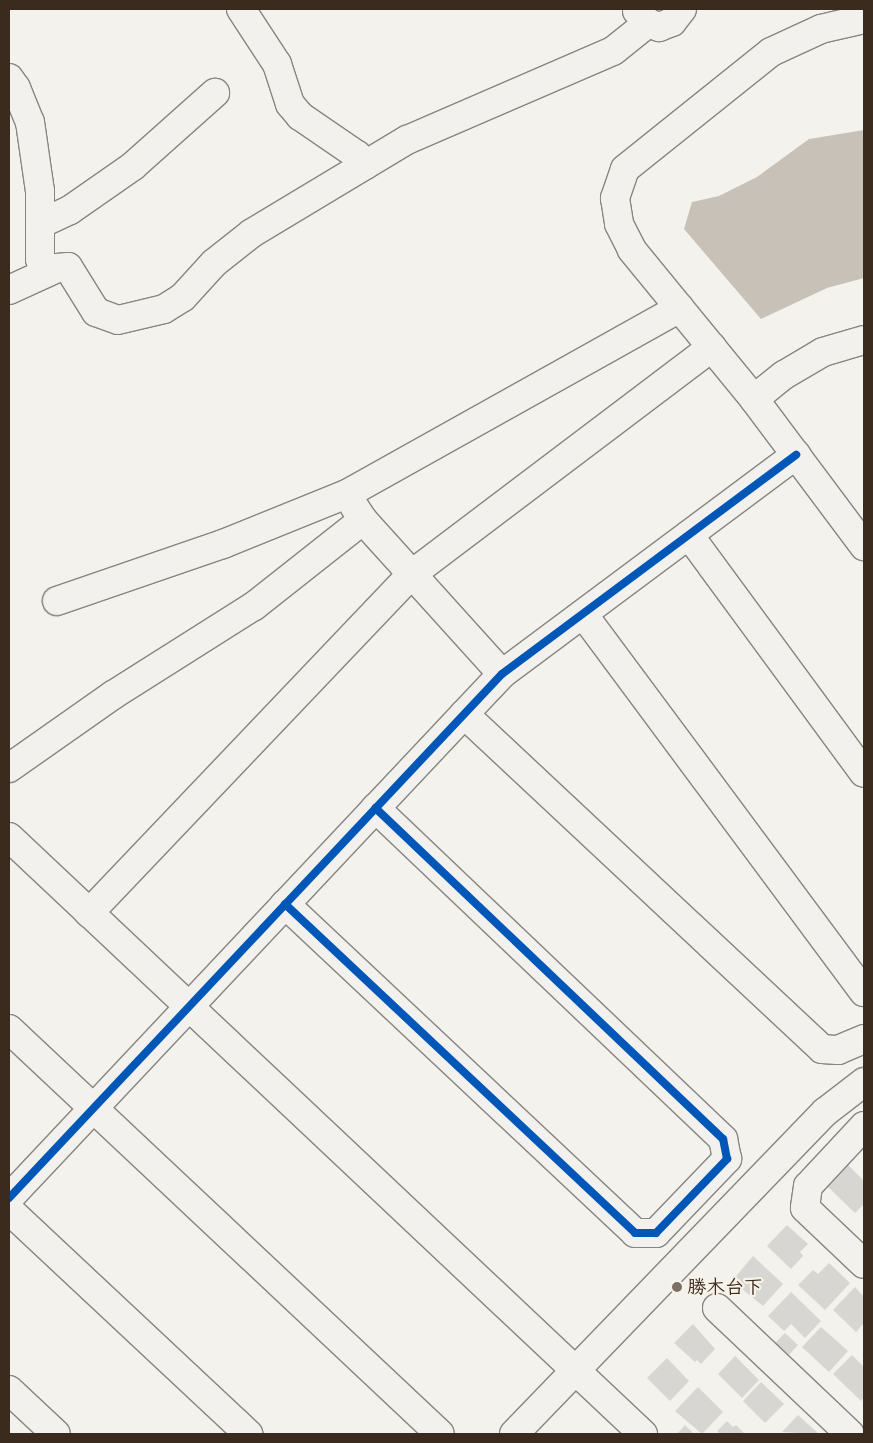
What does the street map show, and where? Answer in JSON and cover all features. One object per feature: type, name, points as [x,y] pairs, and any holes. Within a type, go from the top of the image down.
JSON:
[{"type":"street","points":[[241,9],[277,64],[290,104],[300,116],[357,155],[365,165]]},
{"type":"street","points":[[9,290],[45,273],[68,267],[96,312],[118,320],[164,309],[183,297],[214,263],[252,233],[407,140],[613,50],[642,16],[659,27],[672,22],[682,9]]},
{"type":"street","points":[[864,19],[821,28],[772,52],[722,88],[625,168],[615,198],[619,224],[632,250],[754,399],[864,546]]},
{"type":"street","points":[[9,78],[16,88],[30,122],[40,190],[40,259],[45,273]]},
{"type":"street","points":[[40,224],[70,210],[133,166],[215,93]]},
{"type":"street","points":[[57,601],[222,544],[347,494],[680,308]]},
{"type":"street","points":[[754,399],[784,375],[823,352],[864,340]]},
{"type":"street","points":[[89,913],[412,574],[712,347]]},
{"type":"street","points":[[9,1198],[502,674],[796,455]]},
{"type":"street","points":[[347,494],[363,520],[502,674]]},
{"type":"street","points":[[9,768],[113,695],[254,606],[363,520]]},
{"type":"street","points":[[689,535],[864,773]]},
{"type":"street","points":[[583,614],[864,992]]},
{"type":"street","points":[[464,714],[822,1049],[838,1050],[864,1038]]},
{"type":"street","points":[[285,904],[635,1233],[656,1233],[727,1159],[724,1139],[376,808]]},
{"type":"street","points":[[9,837],[643,1434]]},
{"type":"street","points":[[9,1029],[440,1434]]},
{"type":"street","points":[[514,1434],[825,1112],[864,1082]]},
{"type":"street","points":[[864,1126],[808,1186],[805,1208],[864,1264]]},
{"type":"street","points":[[9,1210],[248,1434]]},
{"type":"street","points":[[717,1308],[850,1434]]},
{"type":"street","points":[[9,1390],[56,1434]]},
{"type":"shaded area","points":[[864,130],[864,278],[827,288],[761,319],[684,229],[692,202],[719,196],[757,177],[809,139]]},
{"type":"building","points":[[847,1164],[864,1181],[864,1204],[855,1213],[827,1186]]},
{"type":"building","points":[[787,1225],[808,1244],[800,1252],[803,1256],[791,1269],[767,1246]]},
{"type":"building","points":[[753,1256],[783,1284],[763,1306],[732,1281]]},
{"type":"building","points":[[829,1263],[850,1283],[825,1310],[798,1285],[813,1270],[818,1274]]},
{"type":"building","points":[[855,1287],[864,1297],[864,1323],[856,1332],[833,1310]]},
{"type":"building","points":[[791,1292],[821,1321],[805,1338],[791,1324],[784,1331],[768,1316]]},
{"type":"building","points":[[693,1324],[715,1349],[701,1364],[697,1360],[695,1362],[674,1343]]},
{"type":"building","points":[[821,1327],[848,1351],[829,1372],[802,1347]]},
{"type":"building","points":[[785,1333],[798,1345],[787,1357],[774,1344]]},
{"type":"building","points":[[852,1355],[864,1367],[864,1397],[861,1401],[833,1374]]},
{"type":"building","points":[[735,1356],[759,1380],[742,1398],[718,1374]]},
{"type":"building","points":[[667,1358],[689,1381],[670,1401],[647,1378]]},
{"type":"building","points":[[761,1382],[784,1404],[765,1423],[743,1401]]},
{"type":"building","points":[[698,1387],[723,1412],[702,1434],[675,1411]]},
{"type":"building","points":[[798,1415],[819,1434],[782,1432]]},
{"type":"building","points":[[727,1421],[733,1427],[736,1425],[745,1434],[720,1434],[717,1431]]},
{"type":"building","points":[[685,1425],[694,1434],[677,1434]]},
{"type":"cycle path","points":[[9,1198],[502,674],[796,455]]},
{"type":"cycle path","points":[[285,904],[635,1233],[656,1233],[727,1159],[723,1139],[376,808]]},
{"type":"place","name":"勝木台下","points":[[677,1287]]}]
